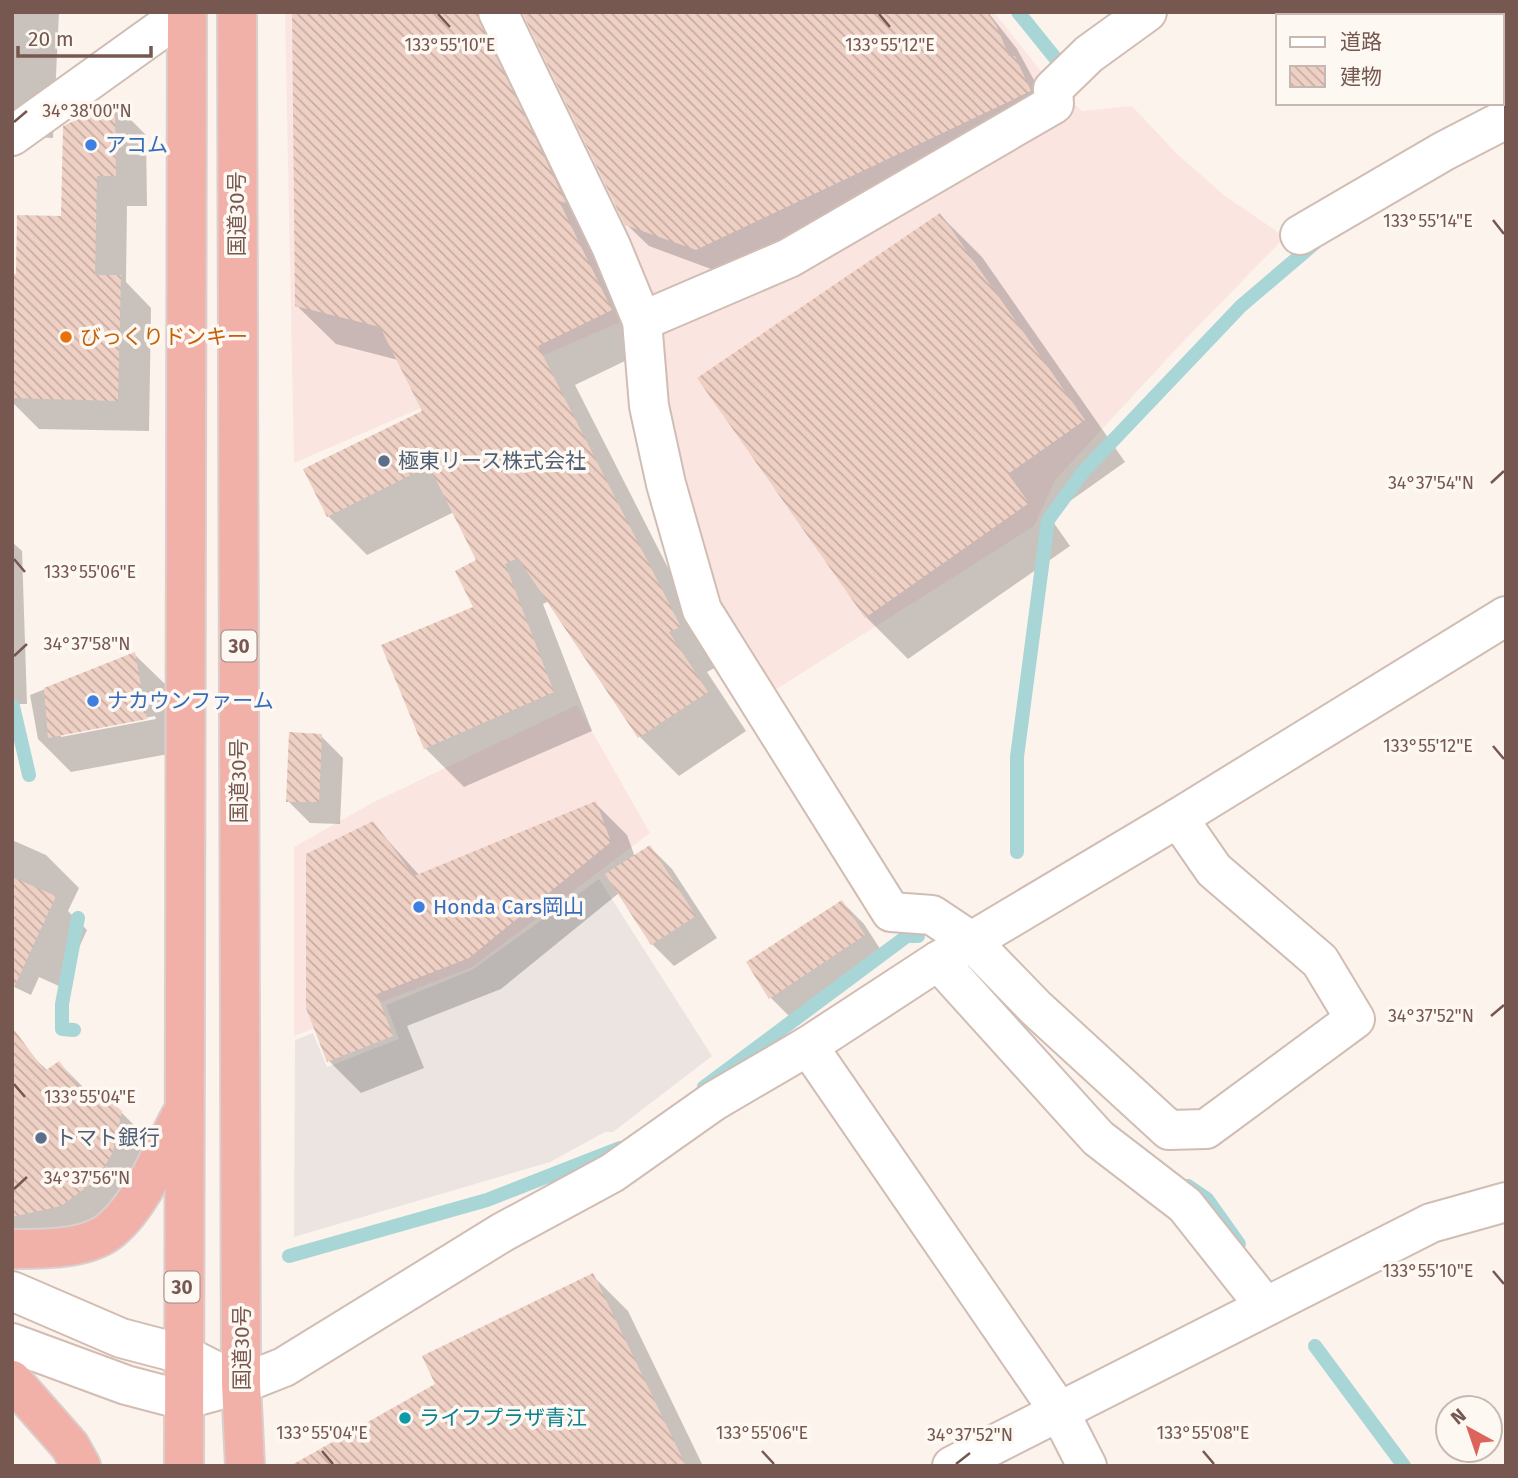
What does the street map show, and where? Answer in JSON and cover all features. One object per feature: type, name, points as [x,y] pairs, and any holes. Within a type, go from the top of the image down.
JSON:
[{"type":"highway","name":"30","points":[[184,1466],[182,1354],[186,12]]},
{"type":"highway","name":"国道30号","points":[[237,12],[241,1384],[244,1466]]},
{"type":"highway","points":[[12,1249],[46,1249],[88,1241],[112,1230],[139,1195],[184,1108]]},
{"type":"highway","points":[[12,1380],[70,1446],[81,1466]]},
{"type":"street","points":[[12,136],[186,12]]},
{"type":"street","points":[[498,12],[611,246],[642,321],[649,405],[666,484],[702,610],[891,912],[932,915],[971,941],[1036,1008],[1169,1130],[1206,1129],[1355,1019],[1320,961],[1214,870],[1178,818]]},
{"type":"street","points":[[642,321],[789,258],[1054,104],[1053,89],[1090,54],[1147,12]]},
{"type":"street","points":[[1300,235],[1444,151],[1506,119]]},
{"type":"street","points":[[12,1343],[126,1385],[183,1400],[241,1384],[284,1367],[503,1232],[612,1173],[714,1101],[808,1046],[938,961],[1178,818],[1506,616]]},
{"type":"street","points":[[938,961],[1098,1138],[1185,1205],[1265,1306]]},
{"type":"street","points":[[808,1046],[1059,1411],[1087,1466]]},
{"type":"street","points":[[952,1466],[1431,1223],[1506,1202]]},
{"type":"street","points":[[12,1291],[121,1338],[182,1354],[241,1384]]},
{"type":"shaded area","points":[[285,12],[994,12],[1039,69],[1082,111],[1132,106],[1177,154],[1225,196],[1285,237],[1055,480],[1034,526],[775,690],[708,582],[627,319],[294,463]]},
{"type":"shaded area","points":[[577,705],[650,833],[472,967],[294,1036],[294,847],[372,803]]},
{"type":"shaded area","points":[[599,879],[712,1056],[613,1132],[605,1132],[550,1162],[294,1237],[295,1040],[313,1033],[327,1067],[399,1039],[386,1005],[472,970]]},
{"type":"building","points":[[292,12],[476,12],[566,203],[559,201],[612,310],[538,346],[681,627],[669,632],[708,692],[638,738],[518,558],[505,564],[554,692],[424,749],[381,645],[473,607],[455,571],[476,560],[429,466],[327,517],[303,469],[422,411],[380,327],[295,306]]},
{"type":"building","points":[[522,12],[986,12],[996,25],[1009,56],[1015,56],[1031,91],[696,250],[625,225]]},
{"type":"building","name":"びっくりドンキー","points":[[115,102],[116,176],[97,176],[95,275],[121,275],[118,401],[12,398],[12,274],[16,274],[17,215],[61,216],[63,126]]},
{"type":"building","points":[[940,213],[1085,420],[1008,474],[1029,503],[865,618],[697,378]]},
{"type":"building","points":[[135,652],[147,719],[48,738],[44,688]]},
{"type":"building","points":[[289,732],[322,734],[319,802],[286,802]]},
{"type":"building","points":[[596,801],[611,842],[469,958],[377,994],[393,1036],[327,1062],[306,1008],[306,854],[373,821],[414,876]]},
{"type":"building","points":[[650,845],[696,916],[651,945],[605,874]]},
{"type":"building","points":[[12,877],[56,896],[12,992]]},
{"type":"building","points":[[842,900],[865,935],[769,999],[746,962]]},
{"type":"building","points":[[12,1027],[45,1071],[59,1061],[80,1088],[105,1097],[122,1111],[113,1152],[96,1180],[61,1206],[12,1217]]},
{"type":"building","points":[[593,1273],[686,1466],[290,1466],[435,1384],[422,1356]]},
{"type":"waterway","points":[[1018,12],[1060,64]]},
{"type":"waterway","points":[[1017,852],[1017,757],[1048,520],[1083,472],[1241,306],[1315,243]]},
{"type":"waterway","points":[[13,706],[29,775]]},
{"type":"waterway","points":[[74,1030],[62,1029],[62,1004],[78,918]]},
{"type":"waterway","points":[[704,1087],[907,936],[918,936]]},
{"type":"waterway","points":[[289,1256],[487,1200],[620,1148]]},
{"type":"waterway","points":[[1188,1186],[1207,1199],[1239,1244]]},
{"type":"waterway","points":[[1315,1346],[1404,1466]]},
{"type":"place","name":"アコム","points":[[91,145]]},
{"type":"place","name":"びっくりドンキー","points":[[66,337]]},
{"type":"place","name":"極東リース株式会社","points":[[384,461]]},
{"type":"place","name":"ナカウンファーム","points":[[93,701]]},
{"type":"place","name":"Honda Cars岡山","points":[[419,907]]},
{"type":"place","name":"トマト銀行","points":[[41,1138]]},
{"type":"place","name":"ライフプラザ青江","points":[[405,1418]]}]
